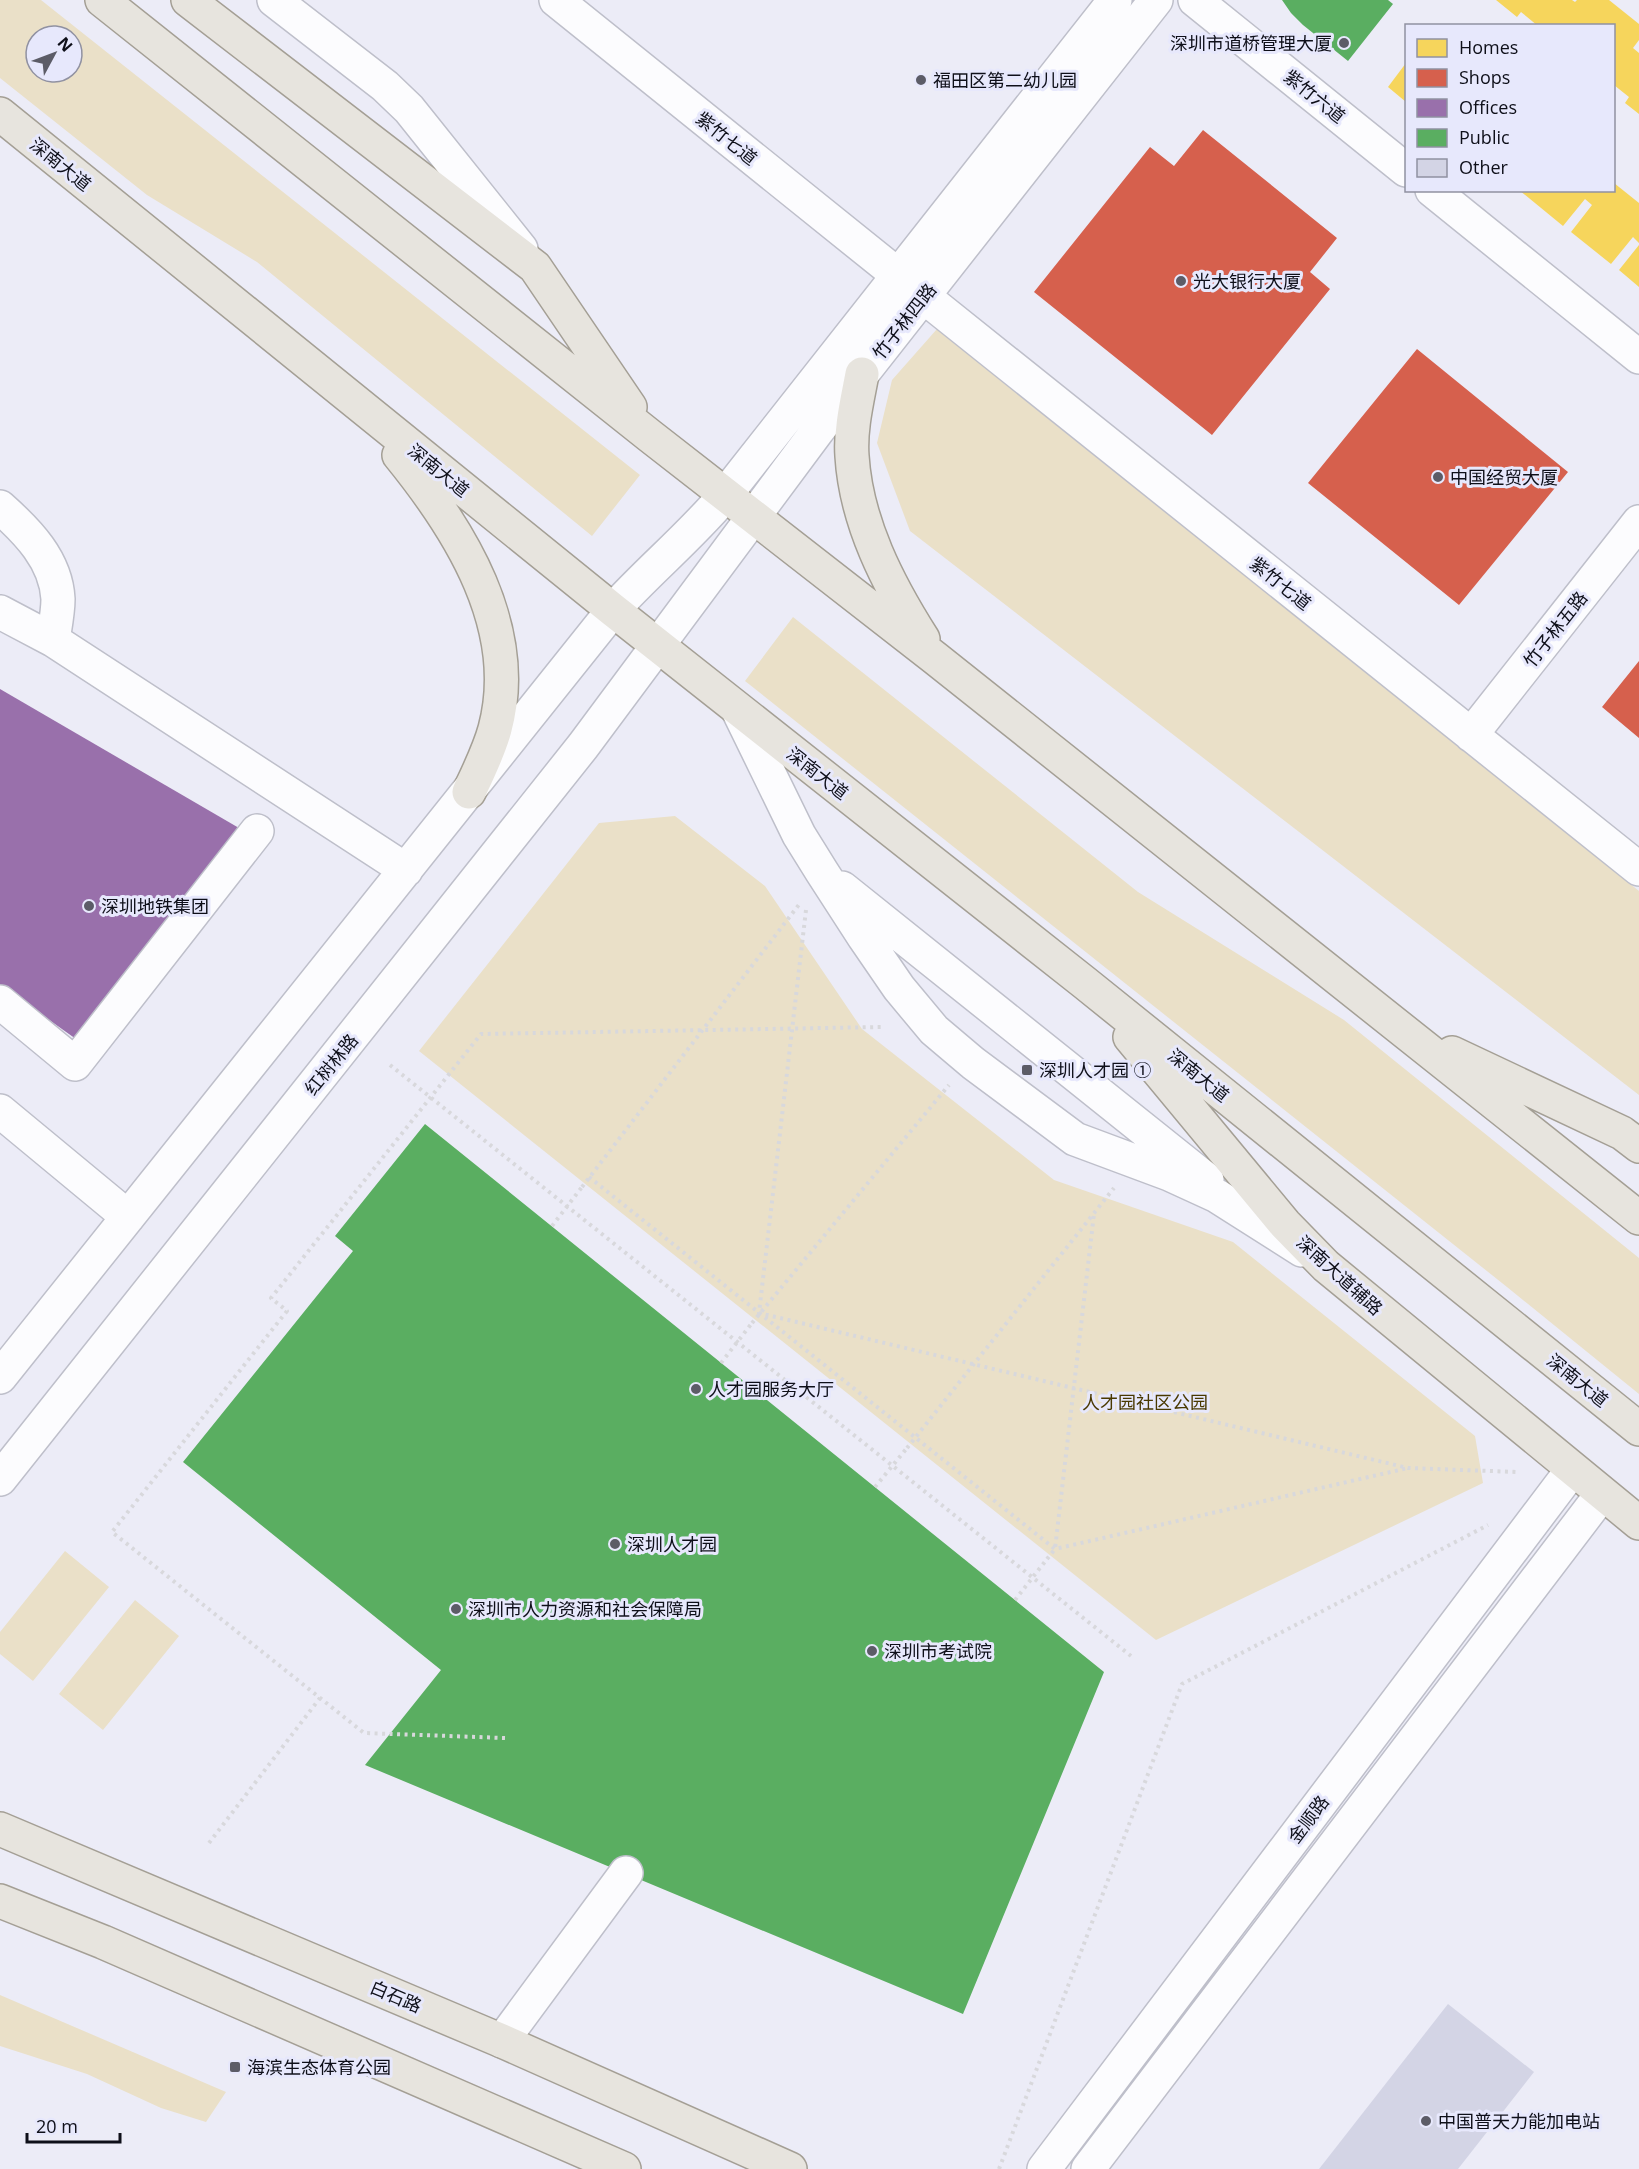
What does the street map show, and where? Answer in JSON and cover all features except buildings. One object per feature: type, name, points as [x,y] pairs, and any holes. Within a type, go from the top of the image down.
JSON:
[{"type":"main road","points":[[102,0],[1639,1218]]},
{"type":"main road","points":[[188,0],[535,267],[650,436]]},
{"type":"main road","name":"深南大道","points":[[0,114],[613,610],[1085,983],[1639,1430]]},
{"type":"main road","points":[[316,371],[399,455],[425,487],[461,544],[485,596],[498,642],[501,686],[496,727],[482,767],[469,792]]},
{"type":"main road","points":[[862,374],[854,422],[852,454],[855,486],[880,562],[904,608],[935,658]]},
{"type":"main road","name":"深南大道辅路","points":[[1085,983],[1285,1224],[1326,1266],[1639,1523]]},
{"type":"main road","points":[[1404,1031],[1622,1133],[1639,1146]]},
{"type":"main road","name":"白石路","points":[[0,1829],[502,2041],[790,2169]]},
{"type":"main road","points":[[0,1901],[103,1942],[624,2169]]},
{"type":"street","points":[[274,0],[385,86],[409,109],[535,267]]},
{"type":"street","name":"紫竹七道","points":[[556,0],[898,276]]},
{"type":"street","name":"竹子林四路","points":[[613,610],[690,534],[726,494],[1116,0]]},
{"type":"street","name":"竹子林四路","points":[[658,646],[862,374],[1156,0]]},
{"type":"street","name":"紫竹六道","points":[[1194,0],[1405,168]]},
{"type":"street","points":[[1434,192],[1639,357]]},
{"type":"street","name":"紫竹七道","points":[[923,296],[1639,869]]},
{"type":"street","points":[[0,507],[23,528],[40,549],[52,572],[58,598],[53,640]]},
{"type":"street","name":"竹子林五路","points":[[1471,735],[1639,522]]},
{"type":"street","points":[[0,1377],[613,610]]},
{"type":"street","points":[[0,612],[53,640],[406,870]]},
{"type":"street","name":"红树林路","points":[[0,1479],[583,746],[658,646]]},
{"type":"street","points":[[738,710],[799,835],[899,988],[934,1030],[973,1063],[1075,1139],[1169,1174],[1217,1196],[1326,1266]]},
{"type":"street","points":[[0,1002],[75,1064],[257,831]]},
{"type":"street","points":[[822,872],[1257,1220]]},
{"type":"street","points":[[0,1111],[128,1217]]},
{"type":"street","name":"金顺路","points":[[1044,2169],[1572,1470]]},
{"type":"street","name":"金顺路","points":[[1088,2169],[1602,1494]]},
{"type":"street","points":[[1306,1822],[1336,1843]]},
{"type":"street","points":[[502,2041],[626,1873]]},
{"type":"street","points":[[1095,2102],[1119,2128]]},
{"type":"path","points":[[552,1226],[801,902]]},
{"type":"path","points":[[759,1314],[806,910]]},
{"type":"path","points":[[506,1738],[364,1733],[111,1532],[286,1311],[271,1298],[481,1034],[882,1027]]},
{"type":"path","points":[[390,1065],[1131,1656]]},
{"type":"path","points":[[721,1363],[951,1082]]},
{"type":"path","points":[[589,1178],[1054,1549]]},
{"type":"path","points":[[875,1487],[1114,1188]]},
{"type":"path","points":[[1015,1600],[1054,1549],[1094,1214]]},
{"type":"path","points":[[759,1314],[1408,1468],[1517,1472]]},
{"type":"path","points":[[1054,1549],[1408,1468]]},
{"type":"path","points":[[999,2169],[1182,1684],[1494,1522]]},
{"type":"path","points":[[209,1843],[320,1698]]},
{"type":"green space","points":[[0,0],[41,0],[71,24],[24,24],[24,84],[84,84],[84,34],[640,475],[592,536],[257,262],[147,195],[0,78]]},
{"type":"green space","points":[[937,329],[1639,891],[1639,1095],[910,531],[877,443],[892,380]]},
{"type":"green space","points":[[793,617],[1138,892],[1344,1020],[1639,1258],[1639,1394],[745,681]]},
{"type":"green space","name":"人才园社区公园","points":[[675,816],[765,886],[862,1029],[1054,1180],[1233,1242],[1475,1436],[1483,1483],[1156,1640],[419,1051],[599,823]]},
{"type":"green space","points":[[65,1551],[109,1587],[33,1681],[0,1654],[0,1632]]},
{"type":"green space","points":[[135,1600],[179,1636],[103,1730],[59,1694]]},
{"type":"green space","points":[[0,1995],[226,2092],[206,2122],[161,2108],[87,2074],[0,2046]]},
{"type":"place","name":"深圳市道桥管理大厦","points":[[1344,43]]},
{"type":"place","name":"福田区第二幼儿园","points":[[921,80]]},
{"type":"place","name":"光大银行大厦","points":[[1181,281]]},
{"type":"place","name":"中国经贸大厦","points":[[1438,477]]},
{"type":"place","name":"深圳地铁集团","points":[[89,906]]},
{"type":"place","name":"深圳人才园 ①","points":[[1027,1070]]},
{"type":"place","name":"人才园服务大厅","points":[[696,1389]]},
{"type":"place","name":"深圳人才园","points":[[615,1544]]},
{"type":"place","name":"深圳市人力资源和社会保障局","points":[[456,1609]]},
{"type":"place","name":"深圳市考试院","points":[[872,1651]]},
{"type":"place","name":"海滨生态体育公园","points":[[235,2067]]},
{"type":"place","name":"中国普天力能加电站","points":[[1426,2121]]}]
